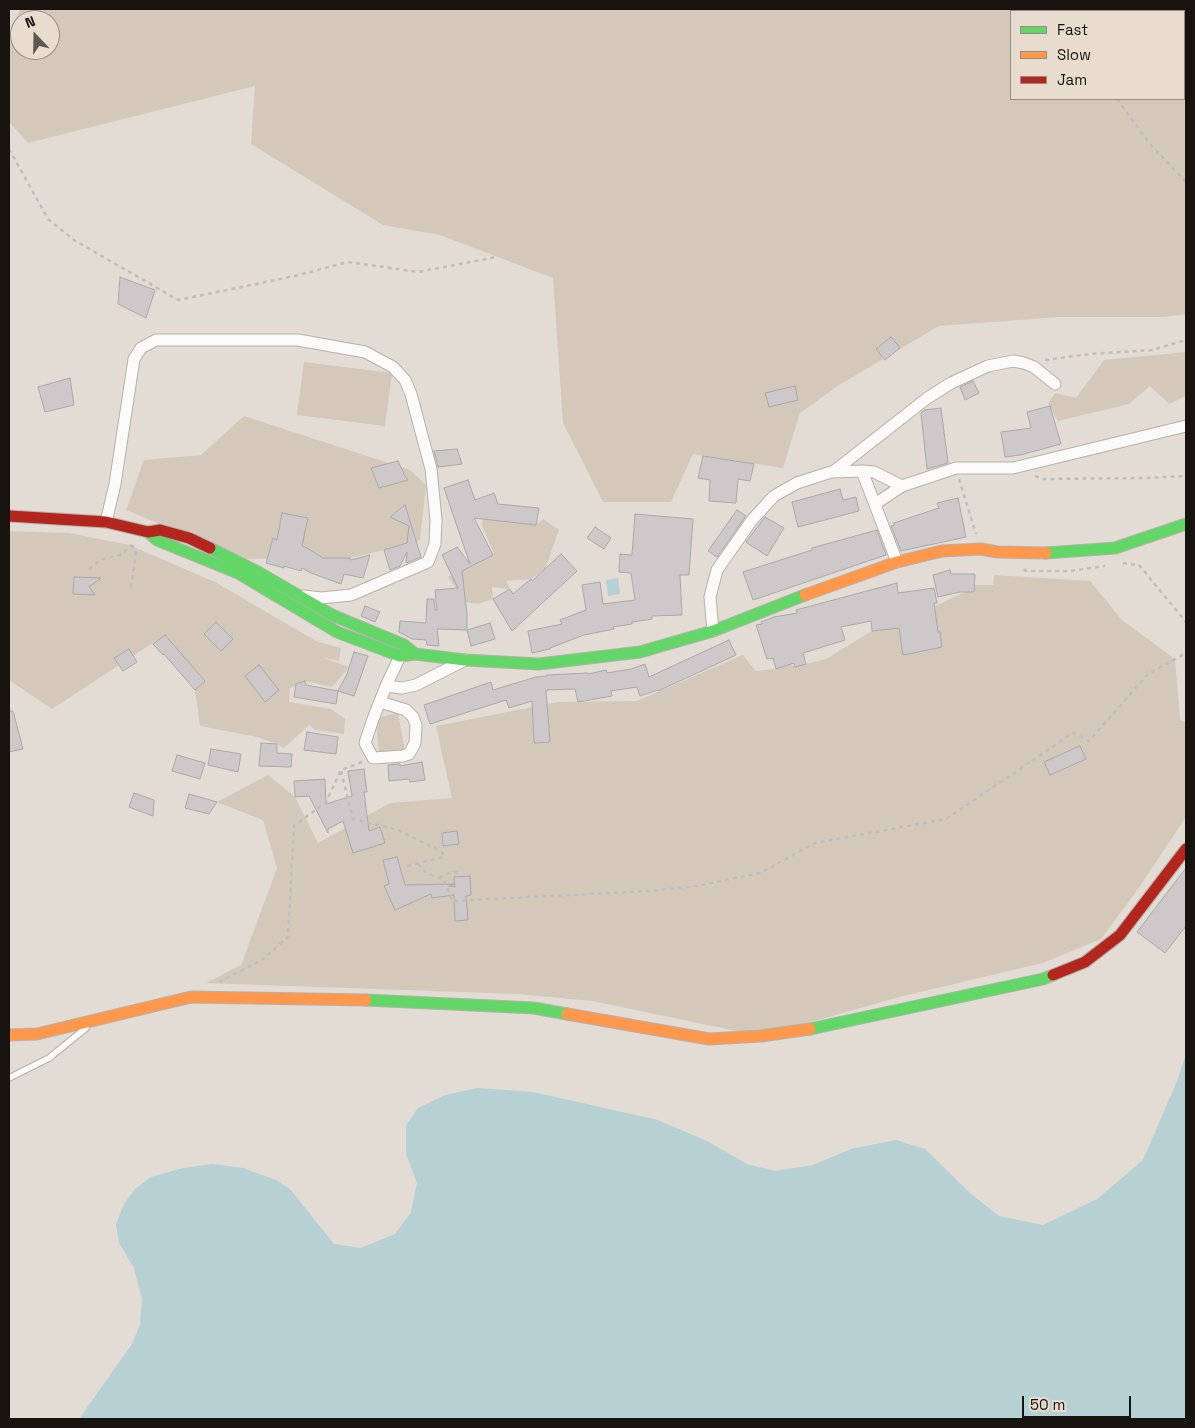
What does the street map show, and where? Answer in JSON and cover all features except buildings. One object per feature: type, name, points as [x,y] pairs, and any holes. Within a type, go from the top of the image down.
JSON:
[{"type":"street","points":[[106,522],[115,484],[134,359],[142,348],[156,340],[298,340],[365,352],[393,367],[405,380],[411,394],[431,469],[436,520],[435,544],[428,562],[351,595],[321,598],[299,595]]},
{"type":"street","points":[[831,472],[926,399],[951,383],[988,366],[1013,361],[1024,363],[1034,367],[1055,384]]},
{"type":"street","points":[[875,504],[902,486],[956,468],[1013,468],[1186,426]]},
{"type":"street","points":[[862,471],[898,562]]},
{"type":"street","points":[[713,631],[710,597],[718,570],[752,520],[774,496],[797,482],[831,472],[874,472],[902,486]]},
{"type":"street","points":[[9,516],[106,522],[148,532],[160,530],[189,538],[258,572],[332,615],[402,651]]},
{"type":"street","points":[[148,532],[157,540],[238,573],[337,632],[414,654],[465,660],[539,664],[640,652],[713,631],[768,608],[898,562],[942,551],[981,549],[997,552],[1037,554],[1115,548],[1186,524]]},
{"type":"street","points":[[380,702],[406,710],[413,717],[416,724],[415,743],[408,754],[372,758],[365,743],[372,719],[402,651]]},
{"type":"street","points":[[386,686],[402,688],[416,685],[465,660]]},
{"type":"street","points":[[9,1034],[37,1034],[97,1018],[191,997],[399,1000],[534,1008],[709,1039],[761,1036],[821,1027],[1043,979],[1085,962],[1120,935],[1186,849]]},
{"type":"lane","points":[[9,1078],[49,1058],[97,1018]]},
{"type":"path","points":[[1118,100],[1150,144],[1186,182]]},
{"type":"path","points":[[9,149],[48,219],[74,240],[178,300],[294,276],[348,262],[418,272],[497,257]]},
{"type":"path","points":[[1024,363],[1090,354],[1152,350],[1186,340]]},
{"type":"path","points":[[956,468],[981,549]]},
{"type":"path","points":[[1013,468],[1043,479],[1186,476]]},
{"type":"path","points":[[89,570],[100,560],[120,555],[132,544],[136,553],[131,587]]},
{"type":"path","points":[[1116,564],[1125,562],[1138,566],[1186,622]]},
{"type":"path","points":[[1019,566],[1026,571],[1061,571],[1107,565]]},
{"type":"path","points":[[418,864],[426,873],[444,880],[452,901],[650,891],[697,886],[760,873],[815,843],[946,819],[1073,733],[1089,741],[1148,674],[1186,653]]},
{"type":"path","points":[[217,983],[262,960],[288,937],[294,826],[326,802],[341,770],[372,758]]},
{"type":"path","points":[[341,770],[352,819],[398,830],[442,852],[444,857],[407,866]]},
{"type":"path","points":[[439,878],[452,872],[461,872]]},
{"type":"shaded area","points":[[20,9],[1186,9],[1186,314],[1164,317],[1059,317],[939,326],[839,385],[800,413],[783,468],[693,454],[671,502],[603,502],[563,423],[553,278],[440,235],[383,225],[251,144],[255,86],[28,143],[9,122],[9,36],[10,34],[10,60],[60,60],[60,10]]},
{"type":"shaded area","points":[[1186,352],[1186,396],[1169,404],[1150,386],[1129,404],[1058,421],[1048,404],[1055,393],[1076,398],[1104,360]]},
{"type":"shaded area","points":[[304,362],[392,373],[385,426],[297,415]]},
{"type":"shaded area","points":[[244,416],[410,470],[426,485],[420,540],[350,558],[244,559],[126,510],[144,460],[201,455]]},
{"type":"shaded area","points":[[499,507],[499,521],[536,525],[543,519],[559,530],[545,569],[531,579],[506,581],[510,589],[492,587],[493,599],[478,604],[465,602],[448,577],[494,553],[482,526],[483,513]]},
{"type":"shaded area","points":[[9,531],[69,533],[129,545],[215,582],[316,641],[341,648],[339,661],[321,657],[349,667],[332,687],[305,681],[290,688],[289,702],[331,709],[345,719],[344,734],[315,730],[309,725],[284,748],[257,737],[200,726],[195,690],[205,681],[165,635],[52,709],[9,680]]},
{"type":"shaded area","points":[[994,575],[1090,581],[1122,620],[1175,659],[1180,720],[1186,722],[1186,817],[1138,889],[1101,939],[1043,963],[903,996],[761,1036],[592,1001],[518,994],[206,983],[241,965],[277,868],[263,820],[217,802],[268,775],[295,797],[318,843],[390,803],[452,798],[436,726],[558,702],[637,701],[743,655],[756,671],[776,669],[791,664],[795,667],[826,659],[872,631],[885,630],[965,592],[974,592],[974,585],[993,585]]},
{"type":"shaded area","points":[[398,713],[405,751],[379,754],[376,718]]},
{"type":"water","points":[[618,578],[620,594],[608,596],[606,580]]},
{"type":"water","points":[[1186,1054],[1186,1419],[79,1419],[132,1344],[140,1325],[142,1299],[134,1268],[119,1243],[116,1224],[124,1204],[135,1189],[151,1177],[183,1168],[213,1164],[243,1168],[276,1180],[290,1189],[334,1244],[361,1248],[395,1234],[411,1212],[417,1183],[406,1154],[406,1125],[418,1108],[445,1095],[477,1088],[533,1092],[658,1120],[707,1141],[747,1164],[775,1171],[813,1165],[851,1149],[896,1140],[925,1149],[971,1194],[999,1216],[1043,1225],[1097,1199],[1143,1160],[1177,1081]]},
{"type":"traffic: fast","points":[[1046,553],[1115,548],[1186,524]]},
{"type":"traffic: fast","points":[[148,532],[157,540],[238,573],[337,632],[400,656]]},
{"type":"traffic: fast","points":[[210,548],[258,572],[332,615],[404,645],[415,654]]},
{"type":"traffic: fast","points":[[400,656],[415,654],[465,660],[539,664],[640,652],[713,631],[805,595]]},
{"type":"traffic: fast","points":[[810,1029],[1043,979],[1053,975]]},
{"type":"traffic: fast","points":[[366,1000],[534,1008],[567,1014]]},
{"type":"traffic: slow","points":[[805,595],[897,562],[942,551],[981,549],[997,552],[1046,553]]},
{"type":"traffic: slow","points":[[9,1035],[37,1034],[191,997],[366,1000]]},
{"type":"traffic: slow","points":[[567,1014],[709,1039],[761,1036],[810,1029]]},
{"type":"traffic: jam","points":[[9,516],[106,522],[148,532],[160,530],[189,538],[210,548]]},
{"type":"traffic: jam","points":[[1053,975],[1085,962],[1120,935],[1186,849]]}]
